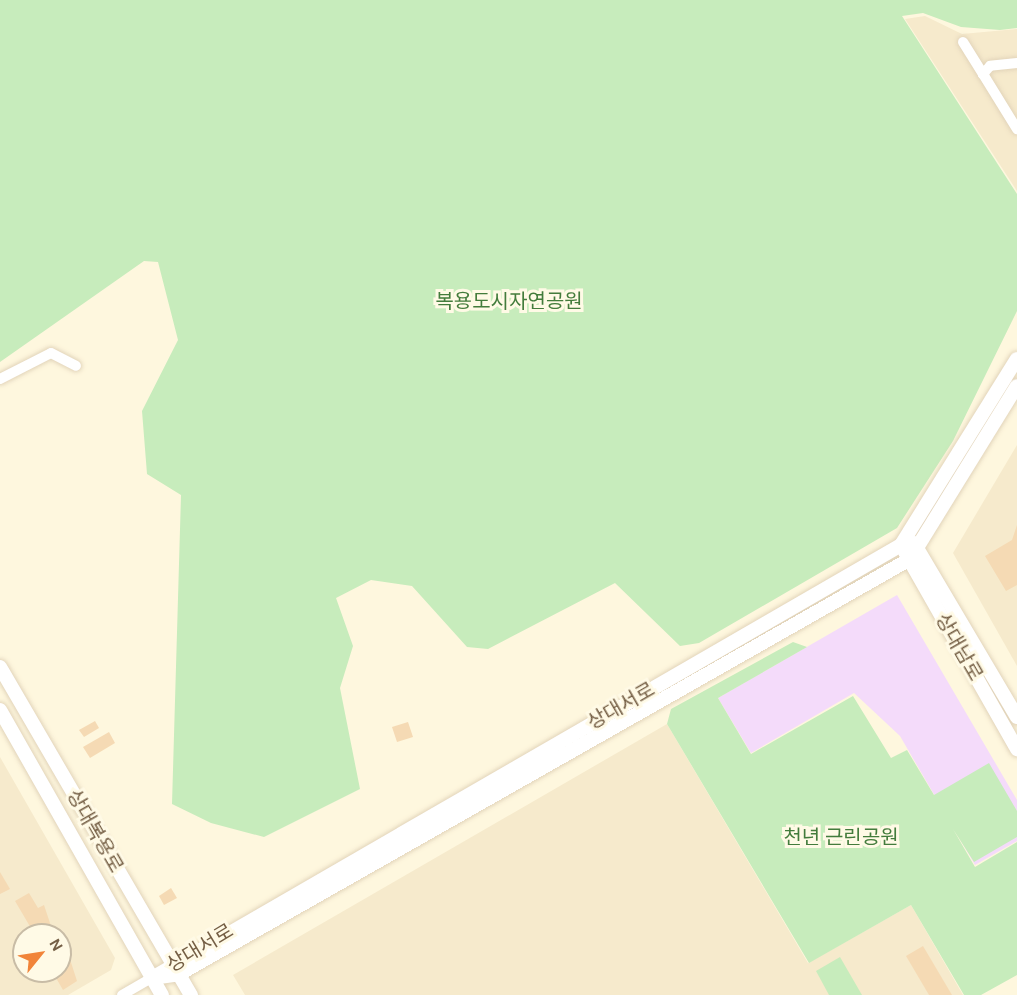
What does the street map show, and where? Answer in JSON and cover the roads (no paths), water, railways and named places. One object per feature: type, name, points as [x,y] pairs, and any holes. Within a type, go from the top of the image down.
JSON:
[{"type":"street","points":[[963,42],[1017,129]]},
{"type":"street","points":[[983,74],[990,66],[1017,63]]},
{"type":"street","points":[[0,379],[51,353],[76,366]]},
{"type":"street","name":"상대서로","points":[[152,978],[171,962],[905,541],[1017,359]]},
{"type":"street","name":"상대서로","points":[[179,974],[915,555],[1017,386]]},
{"type":"street","name":"상대남로","points":[[905,541],[1017,717]]},
{"type":"street","name":"상대남로","points":[[915,555],[1017,748]]},
{"type":"street","name":"상대복용로","points":[[0,667],[191,995]]},
{"type":"street","name":"상대복용로","points":[[0,710],[162,995]]},
{"type":"street","points":[[122,995],[152,978],[179,974]]},
{"type":"park label","name":"복용도시자연공원","points":[[509,301]]},
{"type":"park label","name":"천년 근린공원","points":[[841,837]]}]
